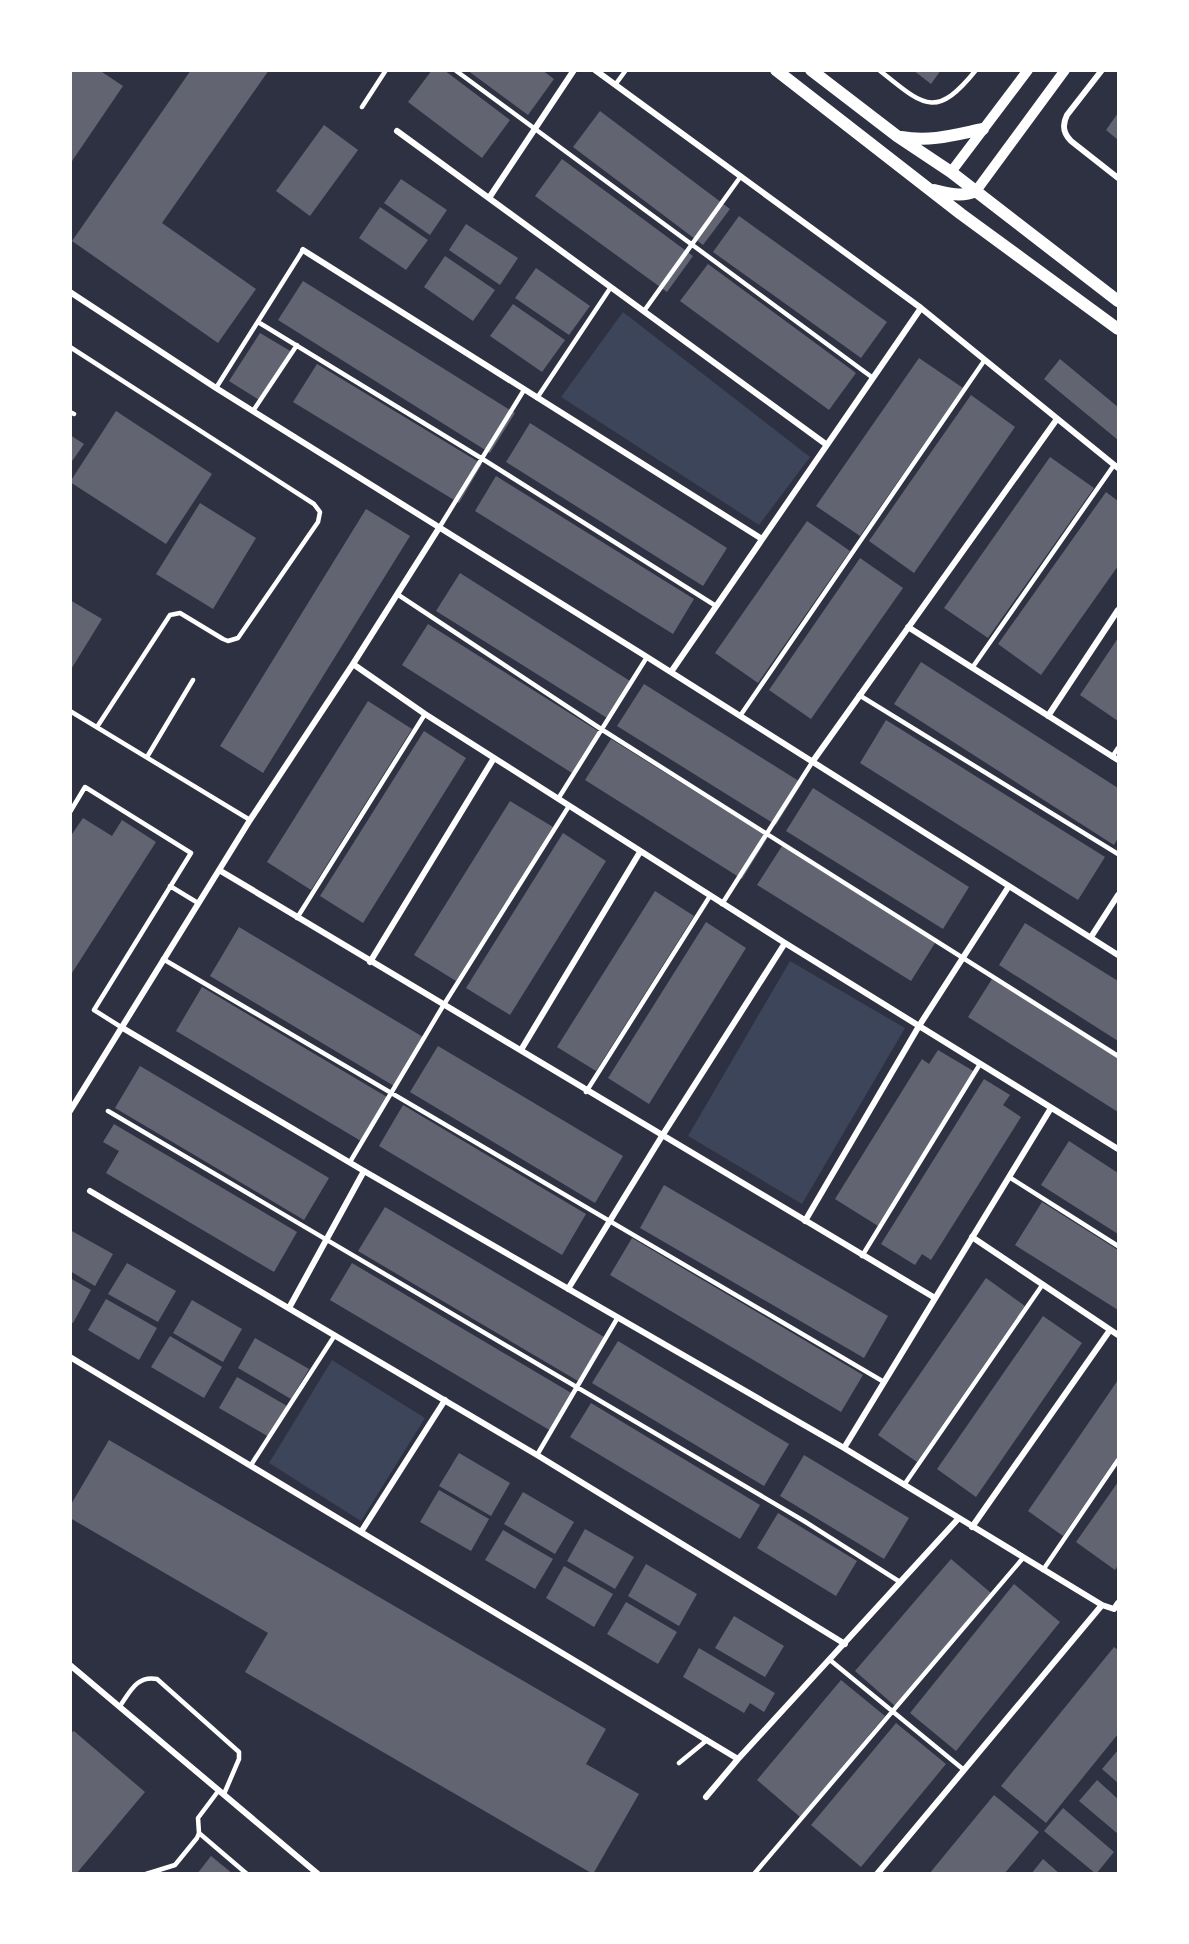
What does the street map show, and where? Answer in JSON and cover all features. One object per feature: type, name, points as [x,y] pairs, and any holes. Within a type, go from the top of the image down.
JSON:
[{"type":"main road","points":[[776,70],[961,214],[1119,329]]},
{"type":"main road","points":[[811,70],[897,136],[951,172],[1119,301]]},
{"type":"main road","points":[[897,136],[934,140],[983,129]]},
{"type":"main road","points":[[951,172],[952,195],[961,214]]},
{"type":"main road","points":[[929,189],[952,195],[967,195],[976,191]]},
{"type":"street","points":[[489,198],[574,70]]},
{"type":"street","points":[[595,70],[921,308],[1116,466]]},
{"type":"street","points":[[951,172],[1028,70]]},
{"type":"street","points":[[976,191],[1065,70]]},
{"type":"street","points":[[1102,70],[1064,121],[1066,136],[1119,177]]},
{"type":"street","points":[[397,131],[827,445]]},
{"type":"street","points":[[303,250],[762,539]]},
{"type":"street","points":[[70,292],[216,388],[1119,955]]},
{"type":"street","points":[[671,672],[921,308]]},
{"type":"street","points":[[813,761],[1057,419]]},
{"type":"street","points":[[70,1111],[250,820],[439,528]]},
{"type":"street","points":[[1048,716],[1119,610]]},
{"type":"street","points":[[908,627],[1116,758]]},
{"type":"street","points":[[353,664],[425,714],[640,852],[980,1065],[1119,1149]]},
{"type":"street","points":[[370,962],[494,758]]},
{"type":"street","points":[[521,1050],[640,852]]},
{"type":"street","points":[[219,870],[442,1006],[521,1050],[586,1092],[935,1298]]},
{"type":"street","points":[[805,1221],[919,1026],[1009,886]]},
{"type":"street","points":[[1091,937],[1119,895]]},
{"type":"street","points":[[568,1289],[785,943]]},
{"type":"street","points":[[122,1027],[364,1171],[844,1448],[1102,1605],[1116,1606]]},
{"type":"street","points":[[844,1448],[1051,1108]]},
{"type":"street","points":[[290,1308],[364,1171]]},
{"type":"street","points":[[90,1191],[537,1455],[844,1644]]},
{"type":"street","points":[[972,1237],[1119,1335]]},
{"type":"street","points":[[972,1527],[1110,1330]]},
{"type":"street","points":[[70,1357],[738,1759]]},
{"type":"street","points":[[361,1532],[445,1400]]},
{"type":"street","points":[[706,1797],[738,1759],[958,1519]]},
{"type":"street","points":[[877,1874],[1102,1605]]},
{"type":"street","points":[[70,1665],[318,1874]]},
{"type":"lane","points":[[362,107],[386,70]]},
{"type":"lane","points":[[455,70],[534,131],[873,378]]},
{"type":"lane","points":[[615,86],[626,70]]},
{"type":"lane","points":[[879,70],[914,98],[926,103],[948,99],[961,90],[976,70]]},
{"type":"lane","points":[[644,311],[741,176]]},
{"type":"lane","points":[[216,388],[303,250]]},
{"type":"lane","points":[[537,398],[611,287]]},
{"type":"lane","points":[[258,322],[481,458],[716,606]]},
{"type":"lane","points":[[253,411],[297,345]]},
{"type":"lane","points":[[70,347],[314,504],[320,512],[318,522],[242,635],[228,640],[185,615],[175,613],[170,615],[97,728]]},
{"type":"lane","points":[[740,716],[984,361]]},
{"type":"lane","points":[[439,528],[524,390]]},
{"type":"lane","points":[[972,668],[1116,466]]},
{"type":"lane","points":[[397,594],[601,729],[1119,1056]]},
{"type":"lane","points":[[558,799],[647,657]]},
{"type":"lane","points":[[147,757],[193,680]]},
{"type":"lane","points":[[860,695],[1119,854]]},
{"type":"lane","points":[[70,711],[250,820]]},
{"type":"lane","points":[[297,918],[425,714]]},
{"type":"lane","points":[[1116,758],[1119,748]]},
{"type":"lane","points":[[723,904],[813,761]]},
{"type":"lane","points":[[70,812],[85,788],[191,853],[94,1010],[122,1027]]},
{"type":"lane","points":[[350,1162],[442,1006],[569,806]]},
{"type":"lane","points":[[171,886],[198,903]]},
{"type":"lane","points":[[586,1092],[710,896]]},
{"type":"lane","points":[[163,959],[884,1382]]},
{"type":"lane","points":[[862,1256],[980,1065]]},
{"type":"lane","points":[[108,1111],[804,1521],[900,1582]]},
{"type":"lane","points":[[1009,1177],[1119,1246]]},
{"type":"lane","points":[[904,1485],[1043,1284]]},
{"type":"lane","points":[[537,1455],[618,1317]]},
{"type":"lane","points":[[251,1465],[335,1335]]},
{"type":"lane","points":[[1043,1570],[1119,1460]]},
{"type":"lane","points":[[754,1874],[1023,1558]]},
{"type":"lane","points":[[830,1660],[964,1770]]},
{"type":"lane","points":[[120,1706],[140,1680],[148,1677],[157,1679],[239,1752],[239,1759],[222,1792],[198,1818],[200,1833],[247,1874]]},
{"type":"lane","points":[[679,1763],[707,1740]]},
{"type":"lane","points":[[146,1874],[175,1865],[200,1833]]},
{"type":"shaded area","points":[[623,312],[810,457],[759,525],[561,397]]},
{"type":"shaded area","points":[[790,961],[905,1028],[802,1204],[688,1136]]},
{"type":"shaded area","points":[[332,1360],[425,1418],[361,1521],[269,1463]]},
{"type":"building","points":[[70,70],[99,70],[123,86],[70,164]]},
{"type":"building","points":[[191,70],[269,70],[162,223],[256,289],[218,343],[72,241]]},
{"type":"building","points":[[432,70],[444,70],[510,120],[482,158],[408,102]]},
{"type":"building","points":[[467,70],[542,70],[554,79],[528,115]]},
{"type":"building","points":[[913,70],[941,70],[931,84]]},
{"type":"building","points":[[600,111],[730,209],[703,245],[573,147]]},
{"type":"building","points":[[1118,113],[1118,140],[1106,130]]},
{"type":"building","points":[[324,125],[358,150],[310,216],[276,191]]},
{"type":"building","points":[[562,159],[693,256],[667,292],[535,196]]},
{"type":"building","points":[[401,179],[447,210],[430,235],[384,203]]},
{"type":"building","points":[[380,207],[428,240],[406,270],[359,238]]},
{"type":"building","points":[[739,216],[887,322],[861,358],[713,252]]},
{"type":"building","points":[[466,224],[518,258],[500,285],[449,250]]},
{"type":"building","points":[[445,256],[495,290],[473,321],[424,287]]},
{"type":"building","points":[[708,264],[856,373],[829,410],[680,301]]},
{"type":"building","points":[[536,268],[590,306],[569,335],[515,298]]},
{"type":"building","points":[[303,281],[515,413],[490,453],[278,320]]},
{"type":"building","points":[[513,304],[565,340],[542,372],[490,336]]},
{"type":"building","points":[[260,333],[292,352],[261,401],[229,381]]},
{"type":"building","points":[[919,358],[963,388],[860,536],[816,506]]},
{"type":"building","points":[[1060,359],[1118,407],[1118,440],[1044,379]]},
{"type":"building","points":[[317,364],[482,464],[459,503],[293,402]]},
{"type":"building","points":[[971,395],[1015,427],[914,573],[869,541]]},
{"type":"building","points":[[116,411],[212,474],[166,544],[70,482]]},
{"type":"building","points":[[530,423],[727,548],[703,586],[506,462]]},
{"type":"building","points":[[70,435],[84,444],[70,464]]},
{"type":"building","points":[[1050,457],[1094,488],[988,638],[944,608]]},
{"type":"building","points":[[496,476],[694,599],[673,634],[475,511]]},
{"type":"building","points":[[1106,492],[1118,501],[1118,566],[1041,675],[998,644]]},
{"type":"building","points":[[200,503],[256,538],[213,609],[156,574]]},
{"type":"building","points":[[366,509],[410,536],[263,773],[220,746]]},
{"type":"building","points":[[807,521],[850,551],[758,683],[715,653]]},
{"type":"building","points":[[860,558],[903,588],[811,719],[769,690]]},
{"type":"building","points":[[460,573],[630,681],[607,718],[436,611]]},
{"type":"building","points":[[70,600],[102,619],[70,671]]},
{"type":"building","points":[[428,624],[598,731],[572,773],[402,665]]},
{"type":"building","points":[[1118,638],[1118,721],[1080,695]]},
{"type":"building","points":[[921,662],[1118,788],[1118,838],[1114,845],[894,704]]},
{"type":"building","points":[[644,684],[802,783],[776,825],[617,726]]},
{"type":"building","points":[[368,701],[412,729],[311,890],[267,862]]},
{"type":"building","points":[[886,720],[1105,857],[1078,900],[860,763]]},
{"type":"building","points":[[424,731],[466,758],[363,923],[320,896]]},
{"type":"building","points":[[611,739],[768,837],[742,879],[585,780]]},
{"type":"building","points":[[813,788],[969,887],[943,929],[786,831]]},
{"type":"building","points":[[510,801],[553,827],[456,981],[414,955]]},
{"type":"building","points":[[83,818],[112,836],[122,820],[156,842],[70,976],[70,837]]},
{"type":"building","points":[[563,833],[606,861],[510,1015],[466,988]]},
{"type":"building","points":[[782,846],[935,943],[911,981],[757,885]]},
{"type":"building","points":[[655,891],[694,916],[596,1071],[557,1047]]},
{"type":"building","points":[[706,922],[746,948],[649,1104],[608,1078]]},
{"type":"building","points":[[1025,923],[1118,981],[1118,1041],[999,965]]},
{"type":"building","points":[[239,927],[423,1037],[394,1086],[210,976]]},
{"type":"building","points":[[992,979],[1118,1058],[1118,1112],[968,1017]]},
{"type":"building","points":[[202,987],[387,1097],[361,1141],[176,1031]]},
{"type":"building","points":[[438,1046],[623,1156],[595,1203],[410,1092]]},
{"type":"building","points":[[938,1050],[975,1072],[878,1226],[835,1199],[922,1059],[929,1064]]},
{"type":"building","points":[[140,1066],[329,1178],[304,1220],[115,1108]]},
{"type":"building","points":[[984,1079],[1010,1095],[1003,1105],[1021,1117],[931,1260],[922,1254],[915,1265],[881,1244]]},
{"type":"building","points":[[403,1105],[586,1214],[562,1255],[379,1146]]},
{"type":"building","points":[[114,1124],[297,1232],[274,1272],[106,1173],[119,1151],[103,1142]]},
{"type":"building","points":[[1069,1141],[1118,1173],[1118,1234],[1041,1185]]},
{"type":"building","points":[[664,1185],[888,1316],[864,1358],[640,1228]]},
{"type":"building","points":[[1042,1202],[1118,1250],[1118,1310],[1015,1245]]},
{"type":"building","points":[[385,1207],[604,1337],[578,1381],[358,1251]]},
{"type":"building","points":[[70,1230],[113,1254],[95,1286],[70,1271]]},
{"type":"building","points":[[632,1238],[863,1375],[841,1412],[610,1275]]},
{"type":"building","points":[[127,1263],[176,1291],[158,1322],[108,1294]]},
{"type":"building","points":[[352,1263],[573,1394],[551,1431],[330,1300]]},
{"type":"building","points":[[70,1278],[91,1290],[73,1323],[70,1322]]},
{"type":"building","points":[[986,1278],[1025,1306],[917,1462],[878,1435]]},
{"type":"building","points":[[106,1299],[157,1328],[139,1360],[88,1330]]},
{"type":"building","points":[[192,1300],[242,1329],[223,1362],[173,1333]]},
{"type":"building","points":[[1043,1316],[1082,1343],[976,1497],[937,1469]]},
{"type":"building","points":[[170,1336],[222,1367],[204,1398],[151,1367]]},
{"type":"building","points":[[255,1338],[309,1369],[291,1399],[238,1368]]},
{"type":"building","points":[[618,1341],[789,1444],[764,1486],[592,1383]]},
{"type":"building","points":[[237,1377],[287,1406],[269,1437],[219,1408]]},
{"type":"building","points":[[1118,1380],[1118,1456],[1063,1536],[1028,1511]]},
{"type":"building","points":[[591,1403],[760,1505],[740,1539],[570,1437]]},
{"type":"building","points":[[109,1440],[606,1729],[586,1764],[639,1794],[593,1874],[245,1672],[268,1633],[70,1518],[70,1506]]},
{"type":"building","points":[[459,1453],[510,1483],[491,1516],[439,1486]]},
{"type":"building","points":[[804,1455],[909,1518],[884,1559],[780,1496]]},
{"type":"building","points":[[1118,1482],[1118,1565],[1115,1570],[1076,1542]]},
{"type":"building","points":[[439,1490],[489,1519],[471,1551],[420,1522]]},
{"type":"building","points":[[523,1492],[574,1522],[555,1554],[504,1524]]},
{"type":"building","points":[[778,1513],[857,1561],[836,1596],[757,1548]]},
{"type":"building","points":[[585,1529],[634,1557],[615,1589],[567,1561]]},
{"type":"building","points":[[503,1530],[553,1559],[535,1589],[485,1560]]},
{"type":"building","points":[[951,1559],[991,1593],[895,1706],[855,1671]]},
{"type":"building","points":[[646,1564],[697,1594],[679,1626],[628,1596]]},
{"type":"building","points":[[564,1566],[613,1594],[594,1627],[546,1598]]},
{"type":"building","points":[[1014,1584],[1060,1622],[956,1751],[910,1713]]},
{"type":"building","points":[[626,1602],[677,1632],[658,1664],[607,1634]]},
{"type":"building","points":[[734,1616],[784,1646],[765,1677],[715,1648]]},
{"type":"building","points":[[1114,1647],[1118,1650],[1118,1734],[1046,1823],[1001,1786]]},
{"type":"building","points":[[699,1648],[775,1693],[764,1712],[750,1703],[744,1713],[683,1677]]},
{"type":"building","points":[[841,1680],[885,1716],[800,1817],[757,1780]]},
{"type":"building","points":[[896,1723],[946,1764],[861,1867],[811,1825]]},
{"type":"building","points":[[74,1731],[145,1792],[76,1874],[70,1874],[70,1733]]},
{"type":"building","points":[[1118,1750],[1118,1783],[1102,1769]]},
{"type":"building","points":[[1097,1780],[1118,1799],[1118,1834],[1079,1801]]},
{"type":"building","points":[[994,1795],[1039,1832],[1004,1874],[929,1874]]},
{"type":"building","points":[[1063,1808],[1114,1852],[1096,1874],[1044,1831]]},
{"type":"building","points":[[211,1856],[233,1874],[197,1874]]},
{"type":"building","points":[[1043,1859],[1060,1874],[1031,1874]]}]
